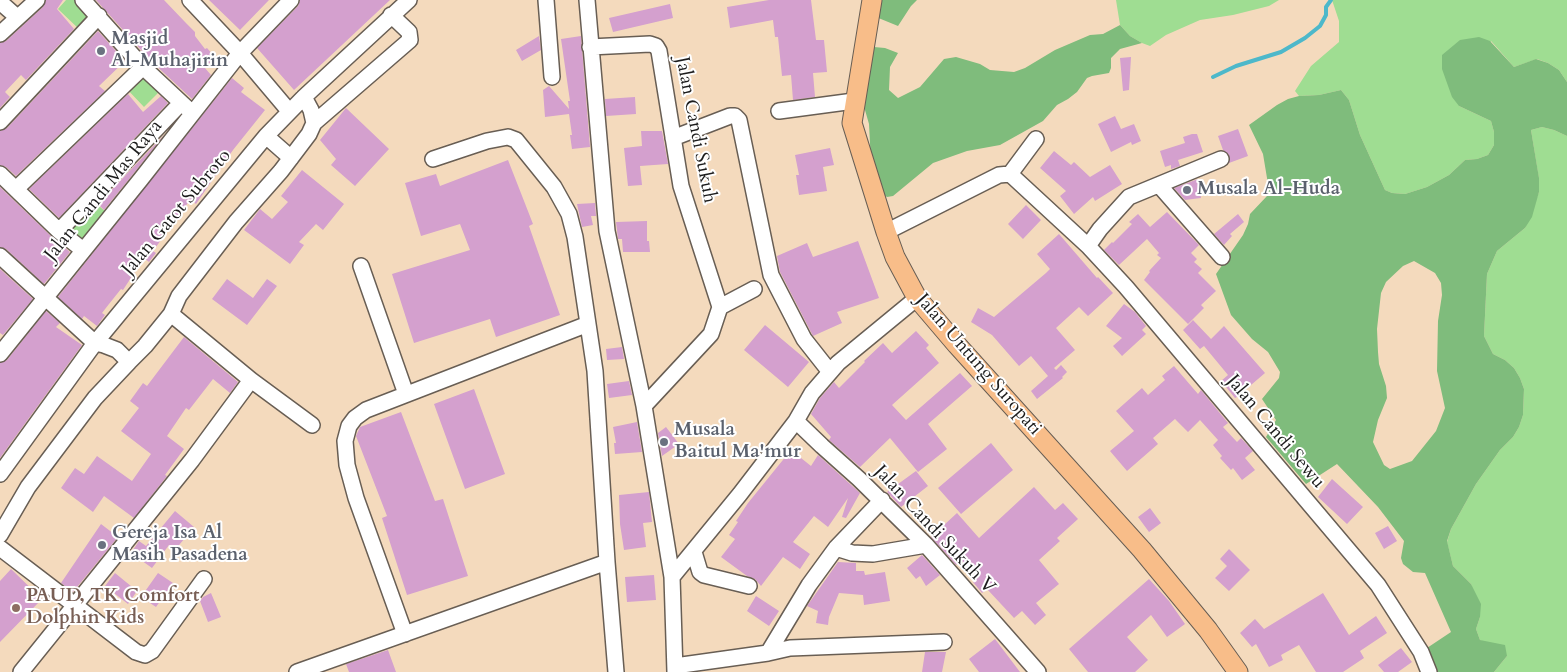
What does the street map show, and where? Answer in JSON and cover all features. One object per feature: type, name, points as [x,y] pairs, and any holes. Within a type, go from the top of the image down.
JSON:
[{"type":"main road","name":"Jalan Untung Suropati","points":[[872,0],[870,21],[854,101],[852,123],[895,257],[917,298],[1142,550],[1208,630],[1238,672]]},
{"type":"street","points":[[0,34],[37,0]]},
{"type":"street","points":[[59,231],[159,125],[187,108],[143,67],[84,0]]},
{"type":"street","points":[[190,0],[240,53],[289,111]]},
{"type":"street","name":"Jalan Gatot Subroto","points":[[0,474],[95,343],[266,136],[289,111],[408,0]]},
{"type":"street","points":[[546,0],[552,77]]},
{"type":"street","points":[[587,0],[607,230],[644,406],[672,577],[675,669],[790,648],[944,642]]},
{"type":"street","name":"Jalan Candi Mas Raya","points":[[2,346],[44,298],[173,137],[187,108],[289,1]]},
{"type":"street","points":[[0,2],[17,17]]},
{"type":"street","points":[[0,122],[99,16]]},
{"type":"street","points":[[0,535],[28,487],[95,398],[145,346],[171,314],[179,296],[224,237],[291,158],[314,124],[410,40],[409,32],[391,16]]},
{"type":"street","name":"Jalan Candi Sukuh","points":[[590,47],[650,44],[656,46],[660,52],[681,186],[720,307]]},
{"type":"street","points":[[16,189],[143,67]]},
{"type":"street","points":[[304,97],[311,110],[314,124]]},
{"type":"street","points":[[779,111],[854,101]]},
{"type":"street","points":[[673,138],[730,116],[735,116],[739,120],[771,275],[804,339],[830,372]]},
{"type":"street","points":[[159,125],[173,137]]},
{"type":"street","points":[[266,136],[291,158]]},
{"type":"street","points":[[433,159],[487,141],[508,137],[516,140],[554,187],[569,214],[578,255],[595,372],[616,672]]},
{"type":"street","points":[[886,232],[999,175],[1010,174],[1036,140]]},
{"type":"street","points":[[1088,246],[1100,229],[1129,197],[1221,160]]},
{"type":"street","points":[[0,174],[59,231],[83,250]]},
{"type":"street","name":"Jalan Candi Sewu","points":[[1010,174],[1088,246],[1126,287],[1378,585],[1422,652],[1429,672]]},
{"type":"street","points":[[1159,185],[1222,257]]},
{"type":"street","points":[[0,256],[95,343],[116,350],[129,362]]},
{"type":"street","points":[[361,266],[406,394]]},
{"type":"street","points":[[644,406],[710,334],[720,307],[754,289]]},
{"type":"street","points":[[672,577],[694,552],[796,421],[812,393],[830,372],[838,363],[917,298]]},
{"type":"street","points":[[171,314],[251,380],[312,425]]},
{"type":"street","points":[[405,634],[356,498],[347,465],[345,441],[349,426],[355,418],[366,410],[588,324]]},
{"type":"street","points":[[21,672],[192,460],[251,380]]},
{"type":"street","name":"Jalan Candi Sukuh V","points":[[796,421],[859,478],[926,545],[1038,672]]},
{"type":"street","points":[[768,653],[809,585],[836,548],[882,500]]},
{"type":"street","points":[[836,548],[852,553],[873,554],[926,545]]},
{"type":"street","points":[[0,548],[136,652],[145,655],[152,651],[204,579]]},
{"type":"street","points":[[694,552],[700,572],[704,575],[750,586]]},
{"type":"street","points":[[297,672],[607,562]]},
{"type":"green space","points":[[66,0],[79,0],[95,15],[81,31],[58,9]]},
{"type":"green space","points":[[879,0],[917,0],[898,26],[876,17]]},
{"type":"green space","points":[[1116,0],[1279,0],[1269,6],[1233,15],[1200,20],[1166,35],[1150,46],[1130,36],[1120,25]]},
{"type":"green space","points":[[1332,0],[1567,0],[1567,82],[1559,70],[1537,59],[1514,67],[1491,41],[1459,106],[1491,121],[1494,132],[1494,145],[1488,155],[1477,159],[1465,160],[1449,175],[1427,187],[1405,194],[1392,193],[1385,190],[1360,135],[1349,100],[1341,90],[1319,95],[1299,96],[1295,91],[1311,66],[1339,42],[1339,21]]},
{"type":"green space","points":[[1120,25],[1130,36],[1142,43],[1120,49],[1111,58],[1109,73],[1087,78],[1077,92],[1057,105],[1043,121],[1000,145],[967,151],[933,163],[893,196],[887,197],[881,193],[871,163],[869,124],[861,96],[868,51],[874,47],[885,48],[898,53],[890,67],[889,90],[898,98],[920,87],[944,59],[956,57],[980,64],[990,70],[1014,72],[1025,68],[1055,50],[1090,35],[1103,34]]},
{"type":"green space","points":[[1479,37],[1490,41],[1514,67],[1536,59],[1548,63],[1559,70],[1567,82],[1567,136],[1542,127],[1531,130],[1539,178],[1539,192],[1532,217],[1525,228],[1497,251],[1487,274],[1484,336],[1493,354],[1505,360],[1514,368],[1520,378],[1524,389],[1523,415],[1513,437],[1500,450],[1476,484],[1451,529],[1447,541],[1453,566],[1471,584],[1481,604],[1480,617],[1476,629],[1480,640],[1505,645],[1507,656],[1494,672],[1437,672],[1427,648],[1451,632],[1425,573],[1413,572],[1403,564],[1401,558],[1404,541],[1378,507],[1337,464],[1306,484],[1266,437],[1276,420],[1262,399],[1279,378],[1280,372],[1268,352],[1252,339],[1231,315],[1216,274],[1243,235],[1250,214],[1267,196],[1269,190],[1263,154],[1249,125],[1288,99],[1341,90],[1349,100],[1360,135],[1385,190],[1392,193],[1405,194],[1427,187],[1449,175],[1465,160],[1477,159],[1488,155],[1494,145],[1494,132],[1491,121],[1459,106],[1452,97],[1442,69],[1442,55],[1460,40]],"holes":[[[1414,261],[1435,273],[1441,283],[1442,295],[1438,321],[1437,371],[1445,408],[1436,431],[1412,461],[1390,469],[1384,465],[1373,442],[1378,420],[1387,398],[1378,352],[1377,329],[1381,293],[1386,282],[1403,266]]]},
{"type":"green space","points":[[142,70],[161,90],[144,107],[125,87]]},
{"type":"green space","points":[[1542,127],[1567,136],[1567,672],[1494,672],[1507,656],[1480,640],[1476,629],[1480,617],[1471,584],[1453,566],[1447,542],[1451,529],[1476,484],[1500,450],[1513,437],[1523,415],[1524,389],[1520,378],[1514,368],[1505,360],[1493,354],[1484,336],[1487,274],[1497,251],[1525,228],[1539,192],[1539,179],[1531,130]]},
{"type":"green space","points":[[92,200],[106,212],[81,242],[67,231]]},
{"type":"building","points":[[46,0],[63,0],[57,9],[74,29],[26,80],[21,75],[5,92],[10,97],[0,108],[0,43],[6,41],[43,7]]},
{"type":"building","points":[[96,0],[164,0],[195,32],[195,36],[205,49],[207,48],[215,57],[205,68],[211,75],[192,99],[150,60]]},
{"type":"building","points":[[209,0],[269,0],[240,30]]},
{"type":"building","points":[[300,0],[390,0],[294,90],[257,48],[298,6]]},
{"type":"building","points":[[769,0],[811,0],[816,40],[824,40],[827,72],[813,73],[815,97],[793,100],[791,75],[782,76],[778,37],[775,37],[773,20],[730,28],[727,7]]},
{"type":"building","points":[[670,4],[673,18],[613,32],[609,18]]},
{"type":"building","points":[[98,31],[125,61],[99,86],[105,91],[16,176],[6,167],[0,165],[0,131],[7,128]]},
{"type":"building","points":[[539,36],[541,50],[522,61],[516,50]]},
{"type":"building","points":[[581,36],[590,147],[572,149],[569,114],[545,117],[543,90],[549,86],[569,109],[568,101],[570,101],[561,39]]},
{"type":"building","points":[[1131,57],[1129,90],[1123,91],[1120,58]]},
{"type":"building","points":[[232,78],[244,88],[241,92],[265,110],[233,150],[196,204],[190,200],[153,251],[156,253],[149,262],[144,258],[123,290],[121,289],[102,313],[105,315],[97,326],[84,316],[82,319],[58,297]]},
{"type":"building","points":[[128,94],[143,112],[161,96],[168,103],[59,218],[29,189]]},
{"type":"building","points":[[635,97],[636,114],[606,116],[605,99]]},
{"type":"building","points":[[346,108],[389,149],[355,186],[331,165],[336,159],[320,140]]},
{"type":"building","points":[[1115,116],[1121,129],[1134,124],[1141,141],[1132,145],[1131,142],[1111,152],[1098,124]]},
{"type":"building","points":[[1238,129],[1248,156],[1229,163],[1229,155],[1223,150],[1218,136]]},
{"type":"building","points":[[641,131],[662,131],[668,164],[640,166],[642,185],[628,186],[624,148],[642,146]]},
{"type":"building","points":[[165,134],[134,173],[104,210],[98,204]]},
{"type":"building","points":[[1197,134],[1203,152],[1178,160],[1180,166],[1171,169],[1171,165],[1165,167],[1160,151],[1185,143],[1183,137]]},
{"type":"building","points":[[830,148],[834,165],[823,167],[827,191],[799,195],[796,175],[799,175],[795,155]]},
{"type":"building","points":[[1054,151],[1071,165],[1074,162],[1090,177],[1110,165],[1122,184],[1095,201],[1093,197],[1074,214],[1060,196],[1066,191],[1040,168]]},
{"type":"building","points":[[508,160],[533,224],[529,226],[560,315],[496,337],[490,319],[414,343],[392,274],[470,250],[460,224],[421,236],[405,183],[436,174],[440,186]]},
{"type":"building","points":[[302,170],[344,204],[323,230],[316,224],[299,242],[304,245],[290,264],[244,230],[260,209],[272,219],[288,202],[281,196]]},
{"type":"building","name":"Musala Al-Huda","points":[[1198,179],[1201,198],[1185,200],[1174,188]]},
{"type":"building","points":[[0,187],[70,252],[44,284],[6,249],[0,247]]},
{"type":"building","points":[[595,203],[596,216],[591,216],[593,225],[582,227],[577,204]]},
{"type":"building","points":[[1026,205],[1041,220],[1023,239],[1008,224]]},
{"type":"building","points":[[1167,212],[1199,245],[1191,253],[1197,259],[1194,262],[1202,269],[1198,273],[1216,291],[1201,305],[1204,308],[1188,324],[1144,280],[1149,271],[1161,258],[1147,239],[1119,265],[1104,250],[1132,224],[1129,222],[1138,214],[1150,227]]},
{"type":"building","points":[[1238,214],[1244,222],[1230,234],[1232,236],[1224,245],[1214,234]]},
{"type":"building","points":[[647,221],[647,241],[649,241],[650,252],[623,252],[622,239],[618,239],[616,222]]},
{"type":"building","points":[[1059,234],[1097,278],[1113,293],[1088,316],[1079,307],[1056,328],[1075,350],[1054,368],[1056,370],[1061,365],[1067,372],[1063,378],[1037,399],[1031,391],[1048,376],[1031,356],[1019,366],[992,335],[971,322],[978,308],[994,317],[1050,269],[1037,254]]},
{"type":"building","points":[[858,241],[879,298],[837,312],[842,323],[813,336],[780,272],[777,256],[807,243],[813,257]]},
{"type":"building","points":[[0,269],[33,299],[3,335],[0,333]]},
{"type":"building","points":[[227,279],[253,298],[267,279],[277,286],[247,325],[212,299]]},
{"type":"building","points":[[1124,304],[1135,312],[1146,326],[1142,330],[1146,334],[1122,356],[1113,346],[1122,338],[1106,326]]},
{"type":"building","points":[[46,311],[60,323],[56,327],[82,345],[0,458],[0,363],[7,360]]},
{"type":"building","points":[[1193,320],[1211,339],[1224,326],[1265,373],[1235,398],[1221,381],[1228,375],[1204,346],[1200,349],[1183,330]]},
{"type":"building","points":[[765,325],[809,362],[788,387],[744,350]]},
{"type":"building","points":[[916,331],[929,345],[926,348],[939,363],[892,405],[906,420],[960,373],[972,386],[928,424],[947,449],[918,472],[890,438],[860,467],[829,440],[831,437],[811,414],[820,398],[834,382],[839,388],[883,343],[892,353]]},
{"type":"building","points":[[184,337],[238,382],[230,393],[213,379],[189,410],[186,408],[167,436],[184,449],[165,475],[167,476],[134,518],[104,496],[93,512],[61,488],[75,468],[84,474],[97,456],[132,481],[151,454],[121,431],[139,408],[130,401],[143,383],[147,386]]},
{"type":"building","points":[[622,347],[624,359],[607,360],[606,349]]},
{"type":"building","points":[[1174,366],[1198,394],[1201,390],[1228,423],[1223,427],[1237,442],[1241,438],[1253,451],[1245,458],[1255,470],[1242,480],[1233,468],[1231,470],[1220,458],[1222,456],[1213,445],[1218,440],[1200,420],[1188,432],[1175,419],[1153,438],[1158,444],[1127,471],[1110,451],[1134,431],[1116,411],[1142,388],[1148,395],[1165,380],[1162,376]]},
{"type":"building","points":[[629,381],[632,395],[609,398],[607,384]]},
{"type":"building","points":[[474,389],[505,474],[465,489],[434,404]]},
{"type":"building","points":[[401,412],[435,501],[443,499],[468,576],[407,595],[382,518],[387,516],[356,436],[360,427]]},
{"type":"building","points":[[637,422],[642,452],[615,454],[614,443],[616,443],[613,427]]},
{"type":"building","name":"Musala Baitul Ma'mur","points":[[666,427],[679,444],[662,456],[658,433]]},
{"type":"building","points":[[991,443],[1013,470],[961,514],[938,488]]},
{"type":"building","points":[[791,450],[811,466],[818,455],[860,493],[846,518],[842,517],[848,498],[828,527],[814,516],[793,542],[810,554],[800,569],[783,557],[761,586],[755,579],[747,576],[721,557],[735,539],[729,535],[738,522],[736,521],[748,503]]},
{"type":"building","points":[[916,471],[928,486],[901,507],[887,492]]},
{"type":"building","points":[[1332,479],[1363,507],[1347,524],[1318,497]]},
{"type":"building","points":[[1034,487],[1055,510],[1063,503],[1078,519],[1057,538],[1060,541],[1039,560],[1059,584],[1036,603],[1046,615],[1035,625],[1022,611],[1014,618],[987,589],[982,593],[973,582],[977,578],[961,560],[956,565],[931,537],[957,513],[979,538]]},
{"type":"building","points":[[649,492],[652,522],[643,523],[646,547],[624,550],[620,524],[619,495]]},
{"type":"building","points":[[1150,508],[1161,523],[1149,532],[1138,517]]},
{"type":"building","points":[[175,511],[194,527],[175,550],[169,545],[152,568],[131,553],[139,541],[146,546]]},
{"type":"building","points":[[101,524],[118,537],[73,592],[61,583]]},
{"type":"building","points":[[1388,526],[1397,541],[1384,549],[1375,533]]},
{"type":"building","points":[[1229,549],[1250,570],[1229,591],[1215,578],[1227,566],[1220,559]]},
{"type":"building","points":[[922,555],[940,575],[926,586],[920,576],[916,579],[907,568]]},
{"type":"building","points":[[838,562],[856,563],[856,571],[864,571],[865,575],[885,572],[890,601],[864,605],[863,595],[839,593],[829,617],[828,625],[816,623],[818,611],[807,606]]},
{"type":"building","name":"PAUD, TK Comfort Dolphin Kids","points":[[11,569],[42,599],[0,642],[0,581]]},
{"type":"building","points":[[115,573],[137,591],[128,604],[105,586]]},
{"type":"building","points":[[158,573],[173,583],[156,607],[141,597]]},
{"type":"building","points":[[654,575],[656,600],[627,602],[625,577]]},
{"type":"building","points":[[1149,579],[1169,601],[1185,624],[1167,637],[1151,615],[1127,637],[1148,660],[1135,672],[1088,672],[1069,649]]},
{"type":"building","points":[[211,593],[221,617],[208,622],[200,601]]},
{"type":"building","points":[[1323,593],[1349,635],[1376,616],[1387,633],[1360,651],[1364,658],[1343,672],[1316,672],[1299,645],[1281,655],[1283,660],[1269,667],[1256,644],[1252,647],[1240,633],[1255,619],[1264,629]]},
{"type":"building","points":[[756,596],[779,611],[769,626],[747,611]]},
{"type":"building","points":[[995,639],[1020,672],[979,672],[969,659]]},
{"type":"building","points":[[1401,648],[1412,662],[1398,672],[1384,672],[1378,665]]},
{"type":"building","points":[[388,650],[396,672],[349,672],[346,664]]},
{"type":"building","points":[[925,652],[946,652],[942,672],[922,672]]},
{"type":"waterway","points":[[1213,77],[1236,66],[1281,52],[1305,38],[1320,26],[1326,15],[1326,7],[1331,0]]},
{"type":"place","name":"Masjid Al-Muhajirin","points":[[101,51]]},
{"type":"place","name":"Musala Al-Huda","points":[[1187,190]]},
{"type":"place","name":"Musala Baitul Ma'mur","points":[[664,442]]},
{"type":"place","name":"Gereja Isa Al Masih Pasadena","points":[[102,545]]},
{"type":"place","name":"PAUD, TK Comfort Dolphin Kids","points":[[16,608]]}]
